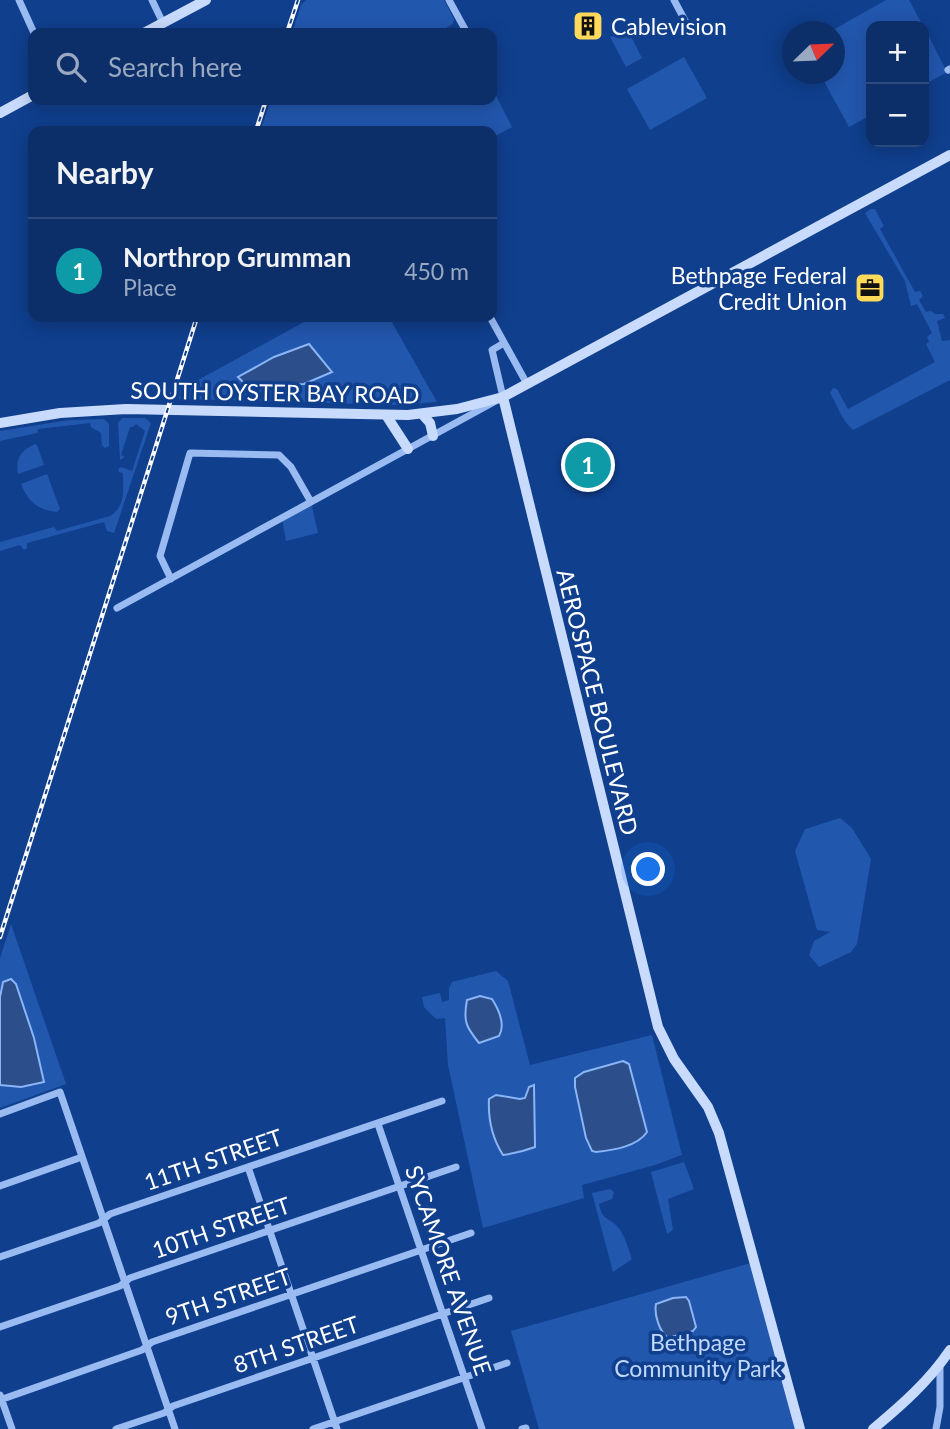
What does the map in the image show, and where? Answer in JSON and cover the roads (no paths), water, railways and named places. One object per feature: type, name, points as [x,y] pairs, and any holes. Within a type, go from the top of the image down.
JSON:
[{"type":"main road","points":[[154,28],[206,0]]},
{"type":"main road","points":[[0,113],[28,97]]},
{"type":"main road","name":"SOUTH OYSTER BAY ROAD","points":[[0,423],[60,414],[126,409],[422,414],[457,409],[503,397],[950,155]]},
{"type":"main road","name":"AEROSPACE BOULEVARD","points":[[503,397],[658,1027],[674,1059],[708,1107],[719,1133],[800,1429]]},
{"type":"main road","points":[[422,414],[430,423],[433,436]]},
{"type":"main road","points":[[386,415],[408,450]]},
{"type":"main road","points":[[873,1429],[912,1396],[950,1350]]},
{"type":"street","points":[[19,0],[32,28]]},
{"type":"street","points":[[152,0],[163,23]]},
{"type":"street","points":[[449,0],[464,28]]},
{"type":"street","points":[[674,0],[689,28],[702,33]]},
{"type":"street","points":[[494,322],[527,384]]},
{"type":"street","name":"AEROSPACE BOULEVARD","points":[[503,397],[492,350],[504,343]]},
{"type":"street","points":[[117,608],[503,397]]},
{"type":"street","points":[[170,579],[160,556],[190,453],[279,455],[291,467],[311,502]]},
{"type":"street","points":[[0,1114],[60,1092],[175,1429]]},
{"type":"street","name":"11TH STREET","points":[[0,1257],[99,1223],[110,1214],[442,1101]]},
{"type":"street","name":"SYCAMORE AVENUE","points":[[378,1124],[482,1429]]},
{"type":"street","points":[[0,1185],[82,1157]]},
{"type":"street","points":[[248,1167],[336,1425]]},
{"type":"street","name":"10TH STREET","points":[[0,1327],[125,1283],[130,1278],[456,1167]]},
{"type":"street","name":"9TH STREET","points":[[1,1398],[142,1350],[152,1342],[471,1233]]},
{"type":"street","name":"8TH STREET","points":[[116,1429],[173,1406],[489,1298]]},
{"type":"street","points":[[313,1429],[336,1425],[507,1363]]},
{"type":"street","points":[[936,1429],[940,1407],[940,1365]]},
{"type":"street","points":[[1,1398],[12,1429]]},
{"type":"railway","points":[[289,28],[298,0]]},
{"type":"railway","points":[[258,126],[264,105]]},
{"type":"railway","points":[[0,937],[195,322]]},
{"type":"place","name":"Cablevision","points":[[588,26]]},
{"type":"place","name":"Bethpage Federal Credit Union","points":[[870,288]]},
{"type":"place","name":"Northrop Grumman","points":[[588,465]]},
{"type":"park label","name":"Bethpage Community Park","points":[[698,1355]]}]
